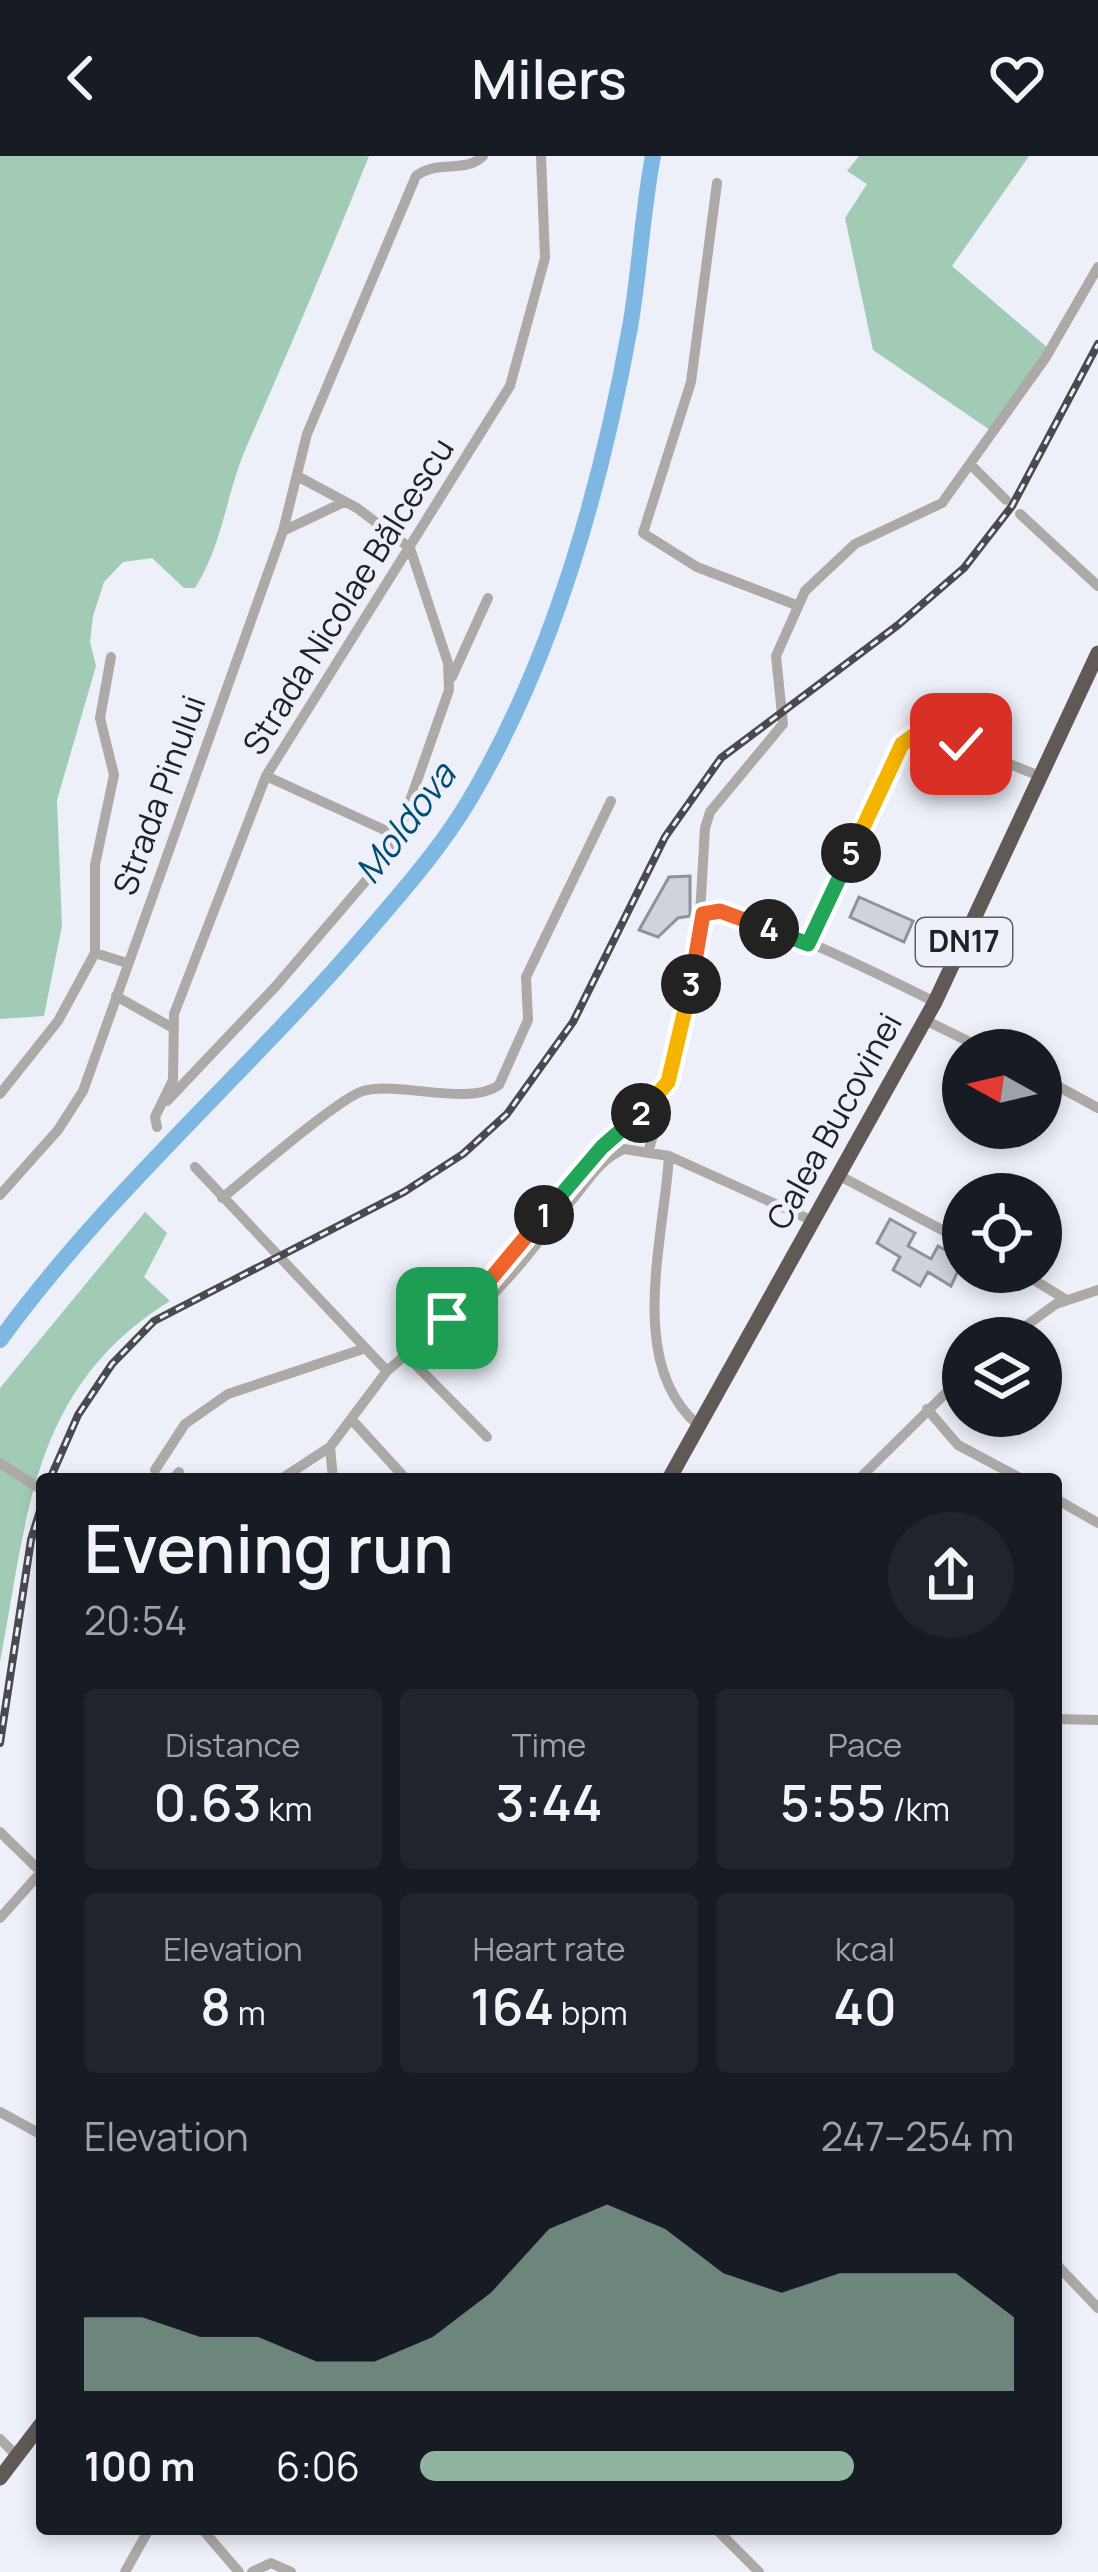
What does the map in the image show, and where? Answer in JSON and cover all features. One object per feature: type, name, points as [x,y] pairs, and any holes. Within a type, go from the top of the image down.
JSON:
[{"type":"highway","name":"Calea Bucovinei","points":[[672,1473],[935,1002],[1098,653]]},
{"type":"highway","points":[[0,2478],[36,2431]]},
{"type":"street","name":"Strada Pinului","points":[[0,1196],[73,1111],[283,531],[312,420],[416,176],[437,164],[470,165],[483,156]]},
{"type":"street","name":"Strada Nicolae Bălcescu","points":[[157,1127],[154,1117],[164,1103],[174,1062],[171,1028],[266,776],[510,386],[545,258],[541,156]]},
{"type":"street","points":[[717,182],[691,382],[643,533],[697,567],[796,605]]},
{"type":"street","points":[[649,1149],[703,914],[704,828],[710,812],[776,734],[782,710],[776,656],[796,605],[828,564],[869,536],[932,510],[972,466],[1052,349],[1098,267]]},
{"type":"street","points":[[972,466],[1006,500]]},
{"type":"street","points":[[299,477],[410,548],[451,680]]},
{"type":"street","points":[[283,531],[344,502]]},
{"type":"street","points":[[1020,514],[1098,586]]},
{"type":"street","points":[[164,1103],[277,986],[400,837],[451,680],[488,598]]},
{"type":"street","points":[[0,1094],[58,1021],[95,953],[94,865],[113,775],[100,718],[111,657]]},
{"type":"street","points":[[808,944],[909,736],[932,733],[1042,777]]},
{"type":"street","points":[[266,776],[400,837]]},
{"type":"street","points":[[222,1198],[364,1091],[438,1089],[472,1094],[500,1085],[528,1020],[526,977],[611,801]]},
{"type":"street","points":[[703,914],[720,911],[808,944],[935,1002]]},
{"type":"street","points":[[95,953],[127,963]]},
{"type":"street","points":[[116,997],[171,1028]]},
{"type":"street","points":[[925,1020],[943,1029]]},
{"type":"street","points":[[290,1473],[330,1447],[387,1371],[484,1287],[602,1147],[668,1082]]},
{"type":"street","points":[[1062,1088],[1098,1108]]},
{"type":"street","points":[[405,1354],[456,1328],[494,1295],[607,1159],[624,1149],[649,1149],[669,1156],[813,1221]]},
{"type":"street","points":[[669,1156],[654,1341],[677,1405],[698,1425]]},
{"type":"street","points":[[196,1167],[387,1371]]},
{"type":"street","points":[[838,1175],[942,1230]]},
{"type":"street","points":[[1039,1317],[1065,1299],[1098,1289]]},
{"type":"street","points":[[1055,1293],[1065,1299]]},
{"type":"street","points":[[155,1470],[185,1424],[228,1394],[363,1348]]},
{"type":"street","points":[[405,1354],[487,1437]]},
{"type":"street","points":[[865,1473],[942,1395]]},
{"type":"street","points":[[927,1409],[965,1450],[1010,1473]]},
{"type":"street","points":[[352,1420],[401,1473]]},
{"type":"street","points":[[330,1447],[332,1473]]},
{"type":"street","points":[[0,1463],[36,1486]]},
{"type":"street","points":[[1062,1502],[1098,1523]]},
{"type":"street","points":[[1062,1719],[1098,1720]]},
{"type":"street","points":[[0,1832],[36,1866]]},
{"type":"street","points":[[0,1918],[36,1879]]},
{"type":"street","points":[[0,2112],[36,2132]]},
{"type":"street","points":[[1062,2270],[1098,2308]]},
{"type":"street","points":[[0,2438],[17,2456]]},
{"type":"street","points":[[125,2572],[146,2535]]},
{"type":"street","points":[[207,2535],[239,2572]]},
{"type":"street","points":[[722,2535],[759,2572]]},
{"type":"street","points":[[251,2572],[271,2563],[291,2572]]},
{"type":"green space","points":[[0,156],[369,156],[246,448],[212,554],[195,588],[184,588],[152,558],[123,562],[104,582],[90,642],[96,666],[57,800],[62,926],[44,1016],[0,1019]]},
{"type":"green space","points":[[859,156],[1029,156],[952,266],[1048,348],[990,430],[873,350],[845,218],[867,184],[847,171]]},
{"type":"green space","points":[[145,1212],[167,1233],[144,1277],[170,1301],[124,1335],[89,1373],[63,1415],[36,1473],[0,1662],[0,1388]]},
{"type":"building","points":[[690,876],[690,916],[678,918],[658,937],[639,930],[669,877]]},
{"type":"building","points":[[859,897],[913,921],[904,942],[850,917]]},
{"type":"building","points":[[890,1219],[915,1233],[908,1246],[931,1259],[938,1246],[942,1248],[942,1281],[928,1272],[920,1286],[893,1270],[900,1257],[877,1243]]},
{"type":"waterway","name":"Moldova","points":[[0,1340],[85,1235],[365,935],[434,852],[500,745],[550,630],[605,449],[630,327],[653,156]]},
{"type":"railway","points":[[53,1473],[78,1415],[112,1364],[154,1321],[404,1192],[463,1154],[507,1114],[573,1022],[665,837],[721,758],[898,625],[964,568],[1012,506],[1098,344]]},
{"type":"railway","points":[[0,1743],[36,1524]]},
{"type":"route","points":[[447,1318],[484,1287],[602,1147],[668,1082],[679,1049],[703,914],[720,911],[808,944],[902,744],[920,732],[961,744]]}]
